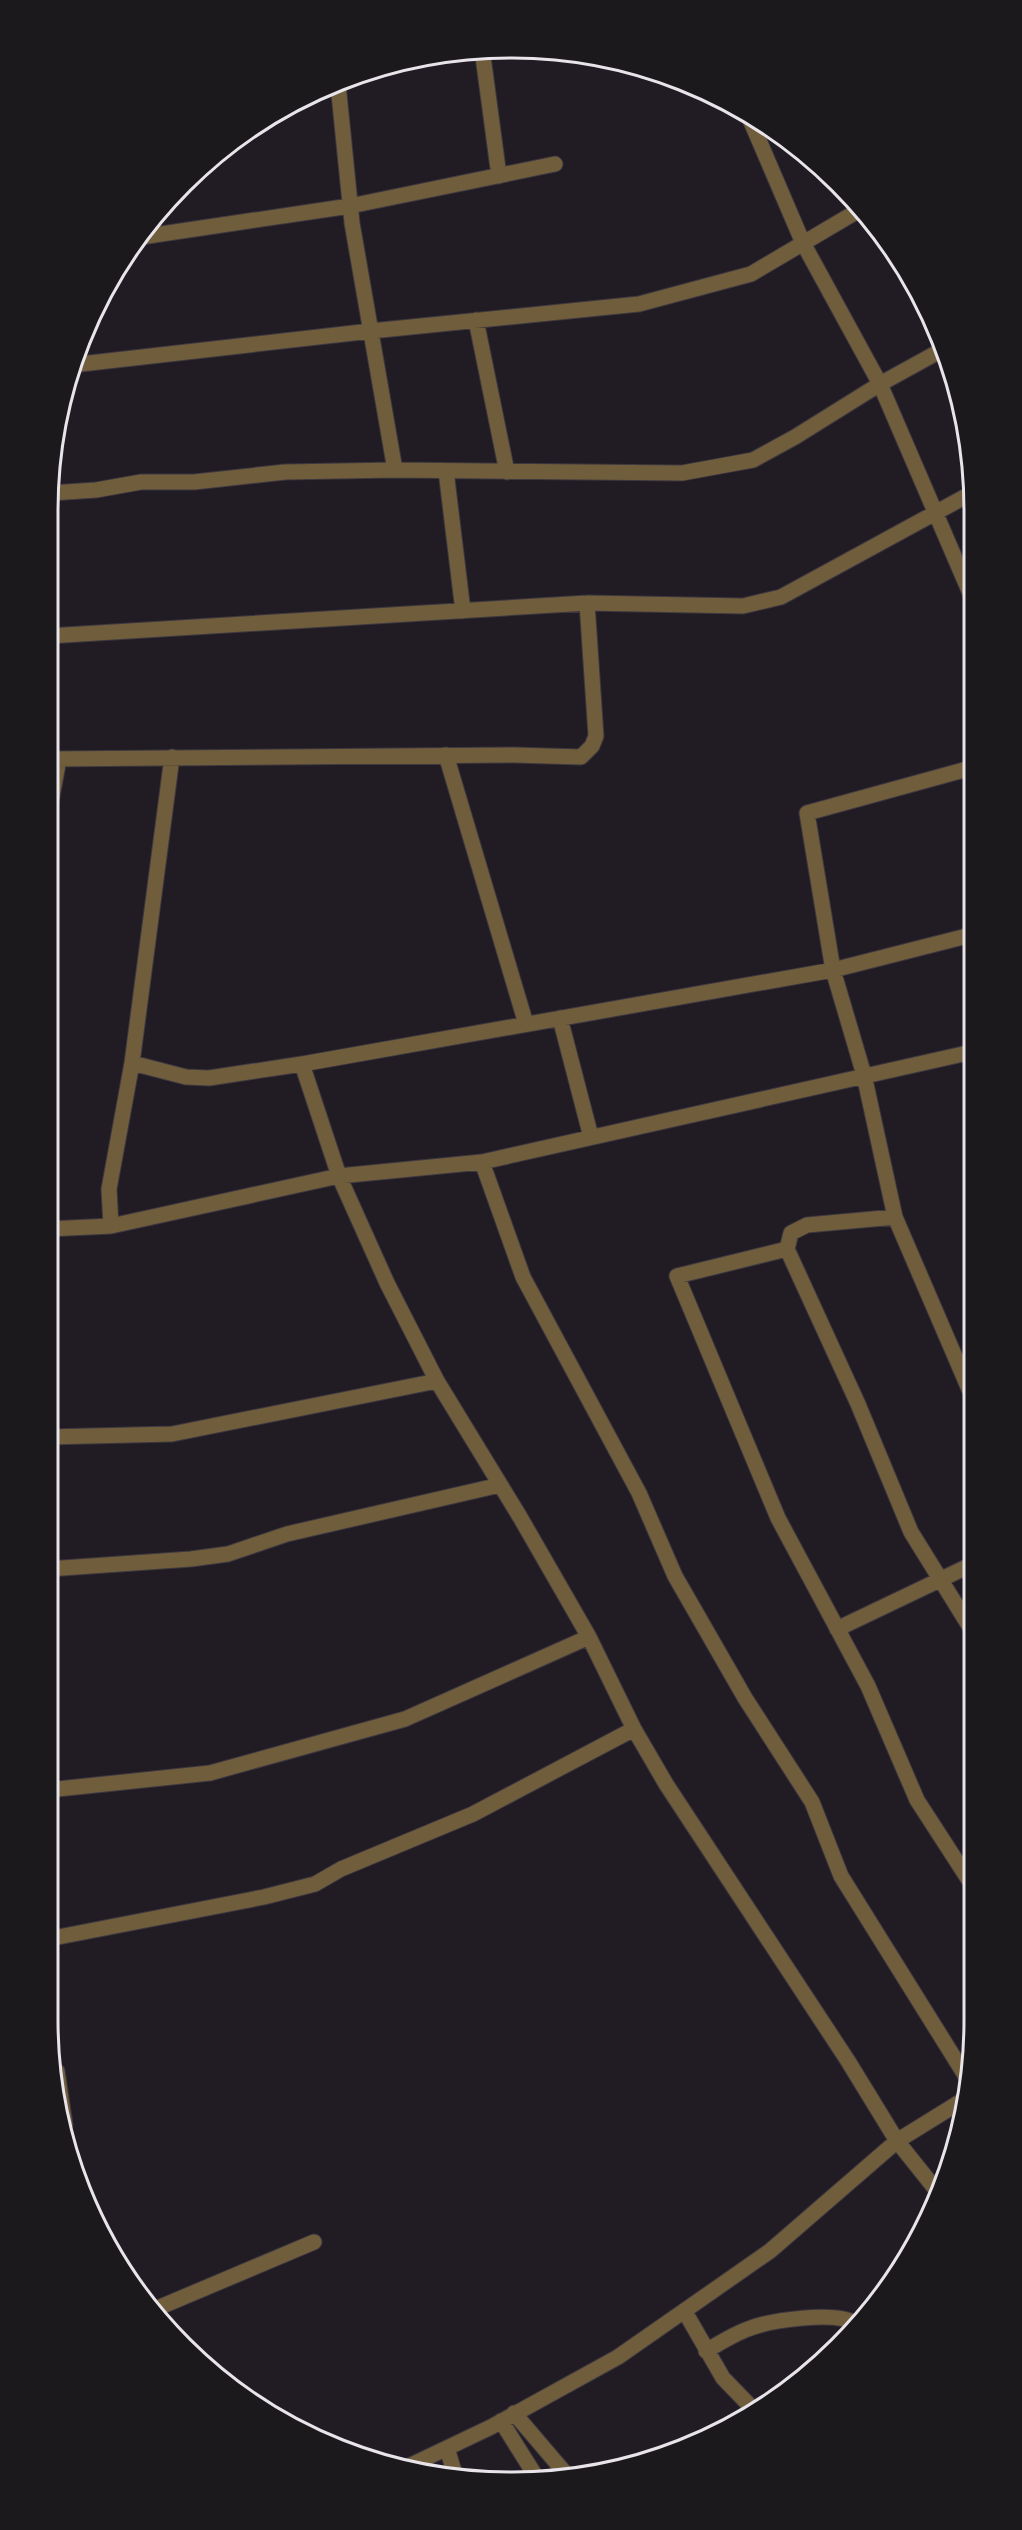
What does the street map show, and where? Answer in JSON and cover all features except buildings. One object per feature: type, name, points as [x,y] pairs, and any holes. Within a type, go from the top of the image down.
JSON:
[{"type":"street","points":[[483,59],[500,176]]},
{"type":"street","points":[[339,93],[350,207],[395,470]]},
{"type":"street","points":[[755,130],[803,243],[880,384],[964,579]]},
{"type":"street","points":[[153,235],[350,207],[555,164]]},
{"type":"street","points":[[84,364],[370,331],[639,304],[751,274],[852,214]]},
{"type":"street","points":[[476,320],[507,472]]},
{"type":"street","points":[[59,492],[96,490],[141,482],[194,482],[285,472],[395,470],[682,473],[753,460],[935,354]]},
{"type":"street","points":[[446,471],[463,611]]},
{"type":"street","points":[[58,635],[587,603],[743,606],[781,597],[964,498]]},
{"type":"street","points":[[58,759],[581,756],[592,746],[596,736],[587,603]]},
{"type":"street","points":[[446,755],[526,1024]]},
{"type":"street","points":[[111,1226],[109,1189],[132,1063],[172,757]]},
{"type":"street","points":[[964,770],[807,813],[833,970],[864,1075],[895,1217],[964,1366]]},
{"type":"street","points":[[132,1063],[186,1077],[209,1078],[302,1064],[833,970],[964,936]]},
{"type":"street","points":[[560,1018],[591,1137]]},
{"type":"street","points":[[58,1229],[111,1226],[339,1176],[482,1162],[964,1054]]},
{"type":"street","points":[[302,1064],[339,1176],[387,1283],[437,1381],[589,1637],[634,1729],[672,1793],[848,2061],[897,2141],[932,2184]]},
{"type":"street","points":[[482,1162],[523,1277],[639,1493],[675,1576],[745,1698],[812,1802],[840,1876],[961,2069]]},
{"type":"street","points":[[895,1217],[807,1225],[791,1233],[787,1249],[858,1404],[911,1532],[964,1618]]},
{"type":"street","points":[[787,1249],[677,1276],[778,1518],[868,1686],[916,1800],[964,1873]]},
{"type":"street","points":[[58,1437],[172,1434],[437,1381]]},
{"type":"street","points":[[58,1568],[191,1559],[228,1554],[287,1534],[500,1485]]},
{"type":"street","points":[[837,1629],[964,1568]]},
{"type":"street","points":[[58,1789],[210,1773],[405,1719],[589,1637]]},
{"type":"street","points":[[58,1938],[264,1897],[315,1884],[341,1869],[473,1814],[634,1729]]},
{"type":"street","points":[[417,2462],[507,2417],[618,2356],[685,2312],[770,2250],[897,2141],[955,2105]]},
{"type":"street","points":[[162,2306],[314,2242]]},
{"type":"street","points":[[685,2312],[723,2378],[748,2404]]},
{"type":"street","points":[[706,2351],[747,2329],[768,2322],[830,2317],[847,2321]]},
{"type":"street","points":[[507,2417],[561,2469]]},
{"type":"street","points":[[507,2417],[533,2471]]},
{"type":"street","points":[[447,2448],[453,2468]]}]
